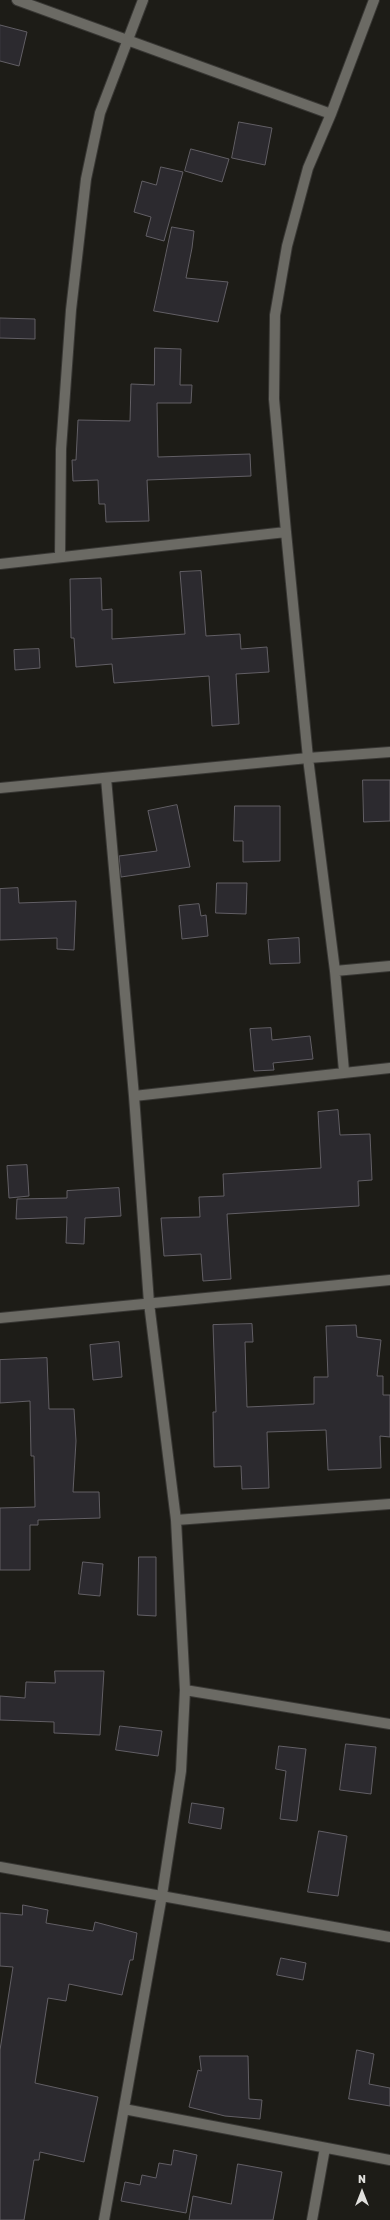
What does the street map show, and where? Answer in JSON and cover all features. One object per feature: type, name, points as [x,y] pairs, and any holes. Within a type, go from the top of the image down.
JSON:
[{"type":"street","points":[[17,0],[331,114]]},
{"type":"street","points":[[60,557],[62,441],[71,310],[86,179],[100,113],[126,40],[143,0]]},
{"type":"street","points":[[344,1072],[335,971],[308,758],[286,532],[274,399],[275,315],[287,246],[308,168],[331,114],[374,0]]},
{"type":"street","points":[[0,564],[286,532]]},
{"type":"street","points":[[0,788],[308,758],[390,752]]},
{"type":"street","points":[[104,2220],[162,1895],[181,1770],[185,1690],[176,1520],[149,1303],[134,1096],[106,778]]},
{"type":"street","points":[[335,971],[390,966]]},
{"type":"street","points":[[134,1096],[390,1068]]},
{"type":"street","points":[[0,1318],[390,1280]]},
{"type":"street","points":[[176,1520],[390,1504]]},
{"type":"street","points":[[185,1690],[390,1724]]},
{"type":"street","points":[[0,1867],[390,1937]]},
{"type":"street","points":[[124,2109],[390,2160]]},
{"type":"street","points":[[312,2220],[325,2148]]},
{"type":"building","points":[[0,25],[27,32],[19,66],[0,61]]},
{"type":"building","points":[[239,122],[272,128],[265,165],[232,158]]},
{"type":"building","points":[[191,149],[229,159],[222,182],[185,171]]},
{"type":"building","points":[[161,167],[183,172],[164,241],[146,236],[151,217],[134,212],[142,181],[156,185]]},
{"type":"building","points":[[172,227],[194,231],[186,278],[228,282],[218,322],[154,311]]},
{"type":"building","points":[[0,318],[35,319],[35,339],[0,338]]},
{"type":"building","points":[[155,348],[181,349],[180,385],[192,385],[191,403],[157,403],[158,457],[250,454],[251,476],[147,480],[149,521],[106,522],[105,504],[99,504],[98,480],[73,481],[72,460],[76,460],[78,420],[130,421],[131,384],[154,385]]},
{"type":"building","points":[[201,571],[206,636],[240,634],[241,649],[267,647],[269,672],[236,674],[239,724],[212,726],[209,676],[114,683],[112,664],[76,667],[74,638],[71,638],[70,579],[101,578],[102,610],[112,609],[112,639],[185,634],[180,572]]},
{"type":"building","points":[[39,649],[40,668],[15,670],[14,650]]},
{"type":"building","points":[[363,780],[390,780],[390,821],[364,822]]},
{"type":"building","points":[[177,805],[190,867],[121,877],[119,856],[157,851],[148,811]]},
{"type":"building","points":[[235,806],[280,806],[280,861],[243,862],[243,841],[234,841]]},
{"type":"building","points":[[217,883],[247,883],[246,914],[216,913]]},
{"type":"building","points":[[18,888],[19,903],[76,901],[74,950],[57,949],[57,938],[0,940],[0,889]]},
{"type":"building","points":[[199,904],[201,916],[206,915],[208,936],[182,939],[179,906]]},
{"type":"building","points":[[299,938],[300,963],[270,964],[268,940]]},
{"type":"building","points":[[271,1028],[272,1040],[310,1036],[313,1059],[273,1063],[274,1070],[254,1071],[250,1029]]},
{"type":"building","points":[[338,1110],[340,1135],[370,1134],[372,1180],[358,1181],[359,1206],[227,1214],[231,1279],[203,1281],[201,1254],[164,1256],[161,1218],[200,1217],[199,1197],[224,1196],[223,1174],[321,1168],[318,1112]]},
{"type":"building","points":[[27,1165],[29,1196],[9,1198],[7,1166]]},
{"type":"building","points":[[119,1188],[121,1216],[85,1218],[84,1244],[66,1243],[67,1217],[16,1219],[17,1199],[67,1198],[67,1191]]},
{"type":"building","points":[[252,1324],[253,1342],[245,1342],[247,1407],[314,1404],[314,1377],[328,1377],[326,1326],[356,1325],[357,1337],[381,1340],[377,1376],[383,1376],[383,1395],[390,1395],[390,1437],[380,1436],[381,1468],[328,1470],[326,1430],[267,1432],[269,1488],[242,1489],[241,1466],[214,1467],[213,1412],[216,1412],[213,1325]]},
{"type":"building","points":[[119,1342],[122,1377],[93,1380],[90,1345]]},
{"type":"building","points":[[47,1358],[49,1409],[74,1409],[76,1441],[73,1492],[99,1492],[100,1518],[38,1520],[38,1525],[30,1525],[30,1570],[0,1570],[0,1508],[35,1507],[34,1456],[31,1456],[30,1401],[0,1403],[0,1360]]},
{"type":"building","points":[[139,1557],[156,1557],[156,1616],[138,1615]]},
{"type":"building","points":[[83,1562],[103,1564],[100,1596],[79,1594]]},
{"type":"building","points":[[55,1671],[104,1671],[100,1735],[54,1733],[54,1722],[0,1720],[0,1696],[25,1698],[26,1682],[55,1683]]},
{"type":"building","points":[[120,1726],[162,1731],[158,1756],[116,1750]]},
{"type":"building","points":[[346,1744],[376,1747],[371,1794],[340,1790]]},
{"type":"building","points":[[279,1746],[306,1749],[297,1821],[280,1819],[286,1771],[276,1769]]},
{"type":"building","points":[[192,1803],[224,1808],[221,1829],[189,1823]]},
{"type":"building","points":[[319,1831],[347,1836],[338,1896],[308,1892]]},
{"type":"building","points":[[23,1905],[48,1910],[46,1923],[93,1931],[95,1922],[137,1933],[133,1960],[130,1960],[122,1995],[69,1984],[66,2001],[48,1998],[35,2083],[98,2097],[84,2162],[40,2152],[39,2160],[34,2160],[24,2220],[0,2220],[0,2050],[13,1967],[0,1966],[0,1913],[22,1915]]},
{"type":"building","points":[[281,1958],[306,1963],[303,1980],[277,1975]]},
{"type":"building","points":[[357,2050],[374,2054],[369,2084],[390,2088],[390,2106],[349,2099]]},
{"type":"building","points":[[200,2056],[248,2056],[249,2099],[262,2100],[260,2119],[225,2116],[189,2107],[198,2070],[201,2071]]},
{"type":"building","points":[[174,2150],[197,2155],[186,2213],[121,2201],[125,2182],[140,2185],[142,2175],[156,2178],[159,2163],[171,2165]]},
{"type":"building","points":[[238,2164],[282,2172],[273,2220],[189,2220],[193,2196],[231,2204]]}]
